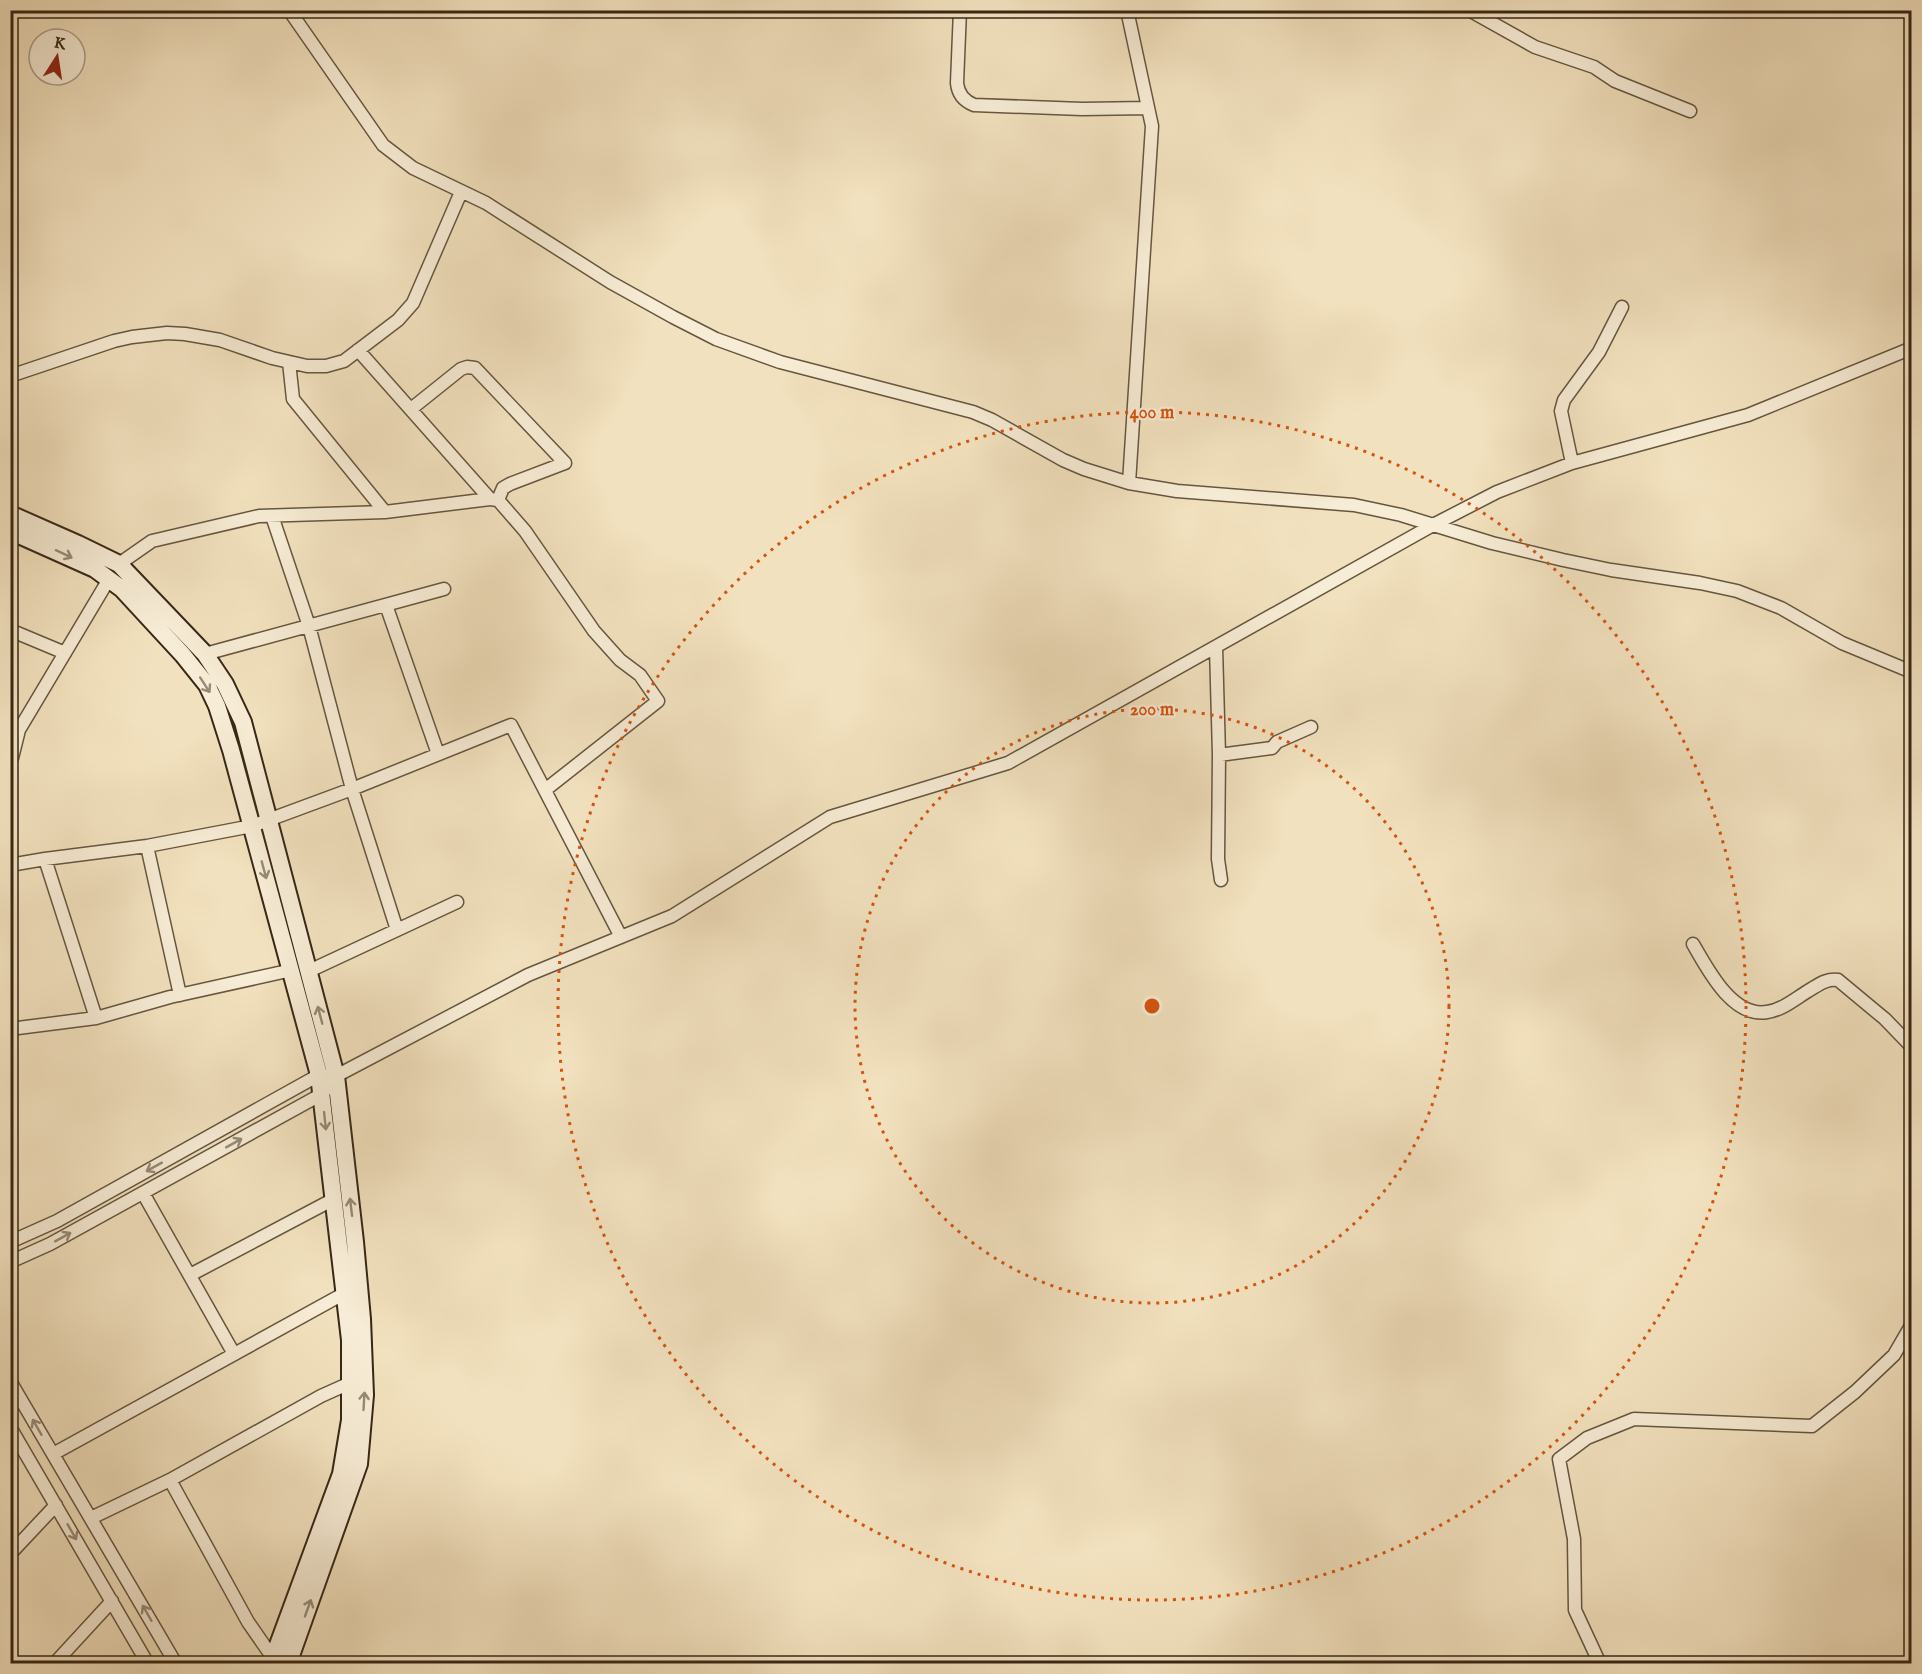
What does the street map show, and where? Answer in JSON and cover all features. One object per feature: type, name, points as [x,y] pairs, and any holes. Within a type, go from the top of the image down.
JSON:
[{"type":"street","points":[[289,10],[383,145],[413,168],[486,203],[610,282],[716,339],[780,362],[973,412],[1009,429],[1063,460],[1129,483],[1177,491],[1354,505],[1401,515],[1500,545],[1578,564],[1737,591],[1781,608],[1842,643],[1911,672]]},
{"type":"street","points":[[960,10],[957,83],[960,93],[970,104],[1082,109],[1148,108]]},
{"type":"street","points":[[1127,10],[1152,126],[1129,483]]},
{"type":"street","points":[[1469,10],[1536,47],[1594,68],[1616,81],[1690,111]]},
{"type":"street","points":[[10,376],[114,341],[167,333],[220,340],[272,358],[307,366],[326,366],[344,361],[398,320],[413,303],[460,192]]},
{"type":"street","points":[[1572,463],[1561,411],[1564,400],[1599,352],[1622,307]]},
{"type":"street","points":[[10,1242],[57,1221],[328,1076],[528,975],[672,916],[830,817],[1008,763],[1433,525],[1497,492],[1572,463],[1748,415],[1911,348]]},
{"type":"street","points":[[358,350],[525,531],[594,631],[620,660],[640,675],[658,701],[545,790]]},
{"type":"street","points":[[289,362],[293,399],[385,512]]},
{"type":"street","points":[[119,564],[152,541],[259,516],[385,512],[494,500],[503,488],[510,484],[565,464],[475,368],[461,369],[411,409]]},
{"type":"street","points":[[10,514],[119,564],[205,654],[225,684],[243,722],[269,820],[300,970],[328,1076],[355,1242],[362,1319],[365,1395],[359,1464],[278,1662]]},
{"type":"street","points":[[272,516],[309,626],[352,789],[397,930]]},
{"type":"street","points":[[10,531],[95,569],[122,589],[207,685],[217,706],[252,826],[300,970]]},
{"type":"street","points":[[10,759],[19,730],[109,579]]},
{"type":"street","points":[[205,654],[444,589]]},
{"type":"street","points":[[386,605],[438,754]]},
{"type":"street","points":[[10,630],[65,653]]},
{"type":"street","points":[[1216,647],[1219,755],[1218,859],[1221,880]]},
{"type":"street","points":[[10,865],[147,846],[252,826],[352,789],[511,725],[621,937]]},
{"type":"street","points":[[1219,755],[1272,748],[1277,742],[1311,727]]},
{"type":"street","points":[[147,846],[180,995]]},
{"type":"street","points":[[45,859],[96,1018]]},
{"type":"street","points":[[10,1029],[96,1018],[180,995],[300,970],[397,930],[457,902]]},
{"type":"street","points":[[1693,944],[1729,998],[1745,1007],[1758,1012],[1774,1010],[1826,981],[1838,980],[1885,1019],[1911,1047]]},
{"type":"street","points":[[278,1662],[341,1474],[350,1420],[350,1340],[322,1094],[328,1076]]},
{"type":"street","points":[[10,1262],[50,1244],[322,1094]]},
{"type":"street","points":[[143,1193],[234,1354]]},
{"type":"street","points":[[189,1275],[334,1199]]},
{"type":"street","points":[[53,1454],[345,1293]]},
{"type":"street","points":[[1600,1664],[1575,1610],[1574,1539],[1559,1459],[1587,1438],[1634,1419],[1812,1426],[1855,1392],[1894,1355],[1911,1323]]},
{"type":"street","points":[[10,1381],[176,1664]]},
{"type":"street","points":[[91,1518],[170,1480],[321,1396],[350,1383]]},
{"type":"street","points":[[10,1427],[148,1664]]},
{"type":"street","points":[[170,1480],[248,1622],[278,1662]]},
{"type":"street","points":[[10,1554],[56,1505]]},
{"type":"street","points":[[54,1664],[112,1601]]}]
